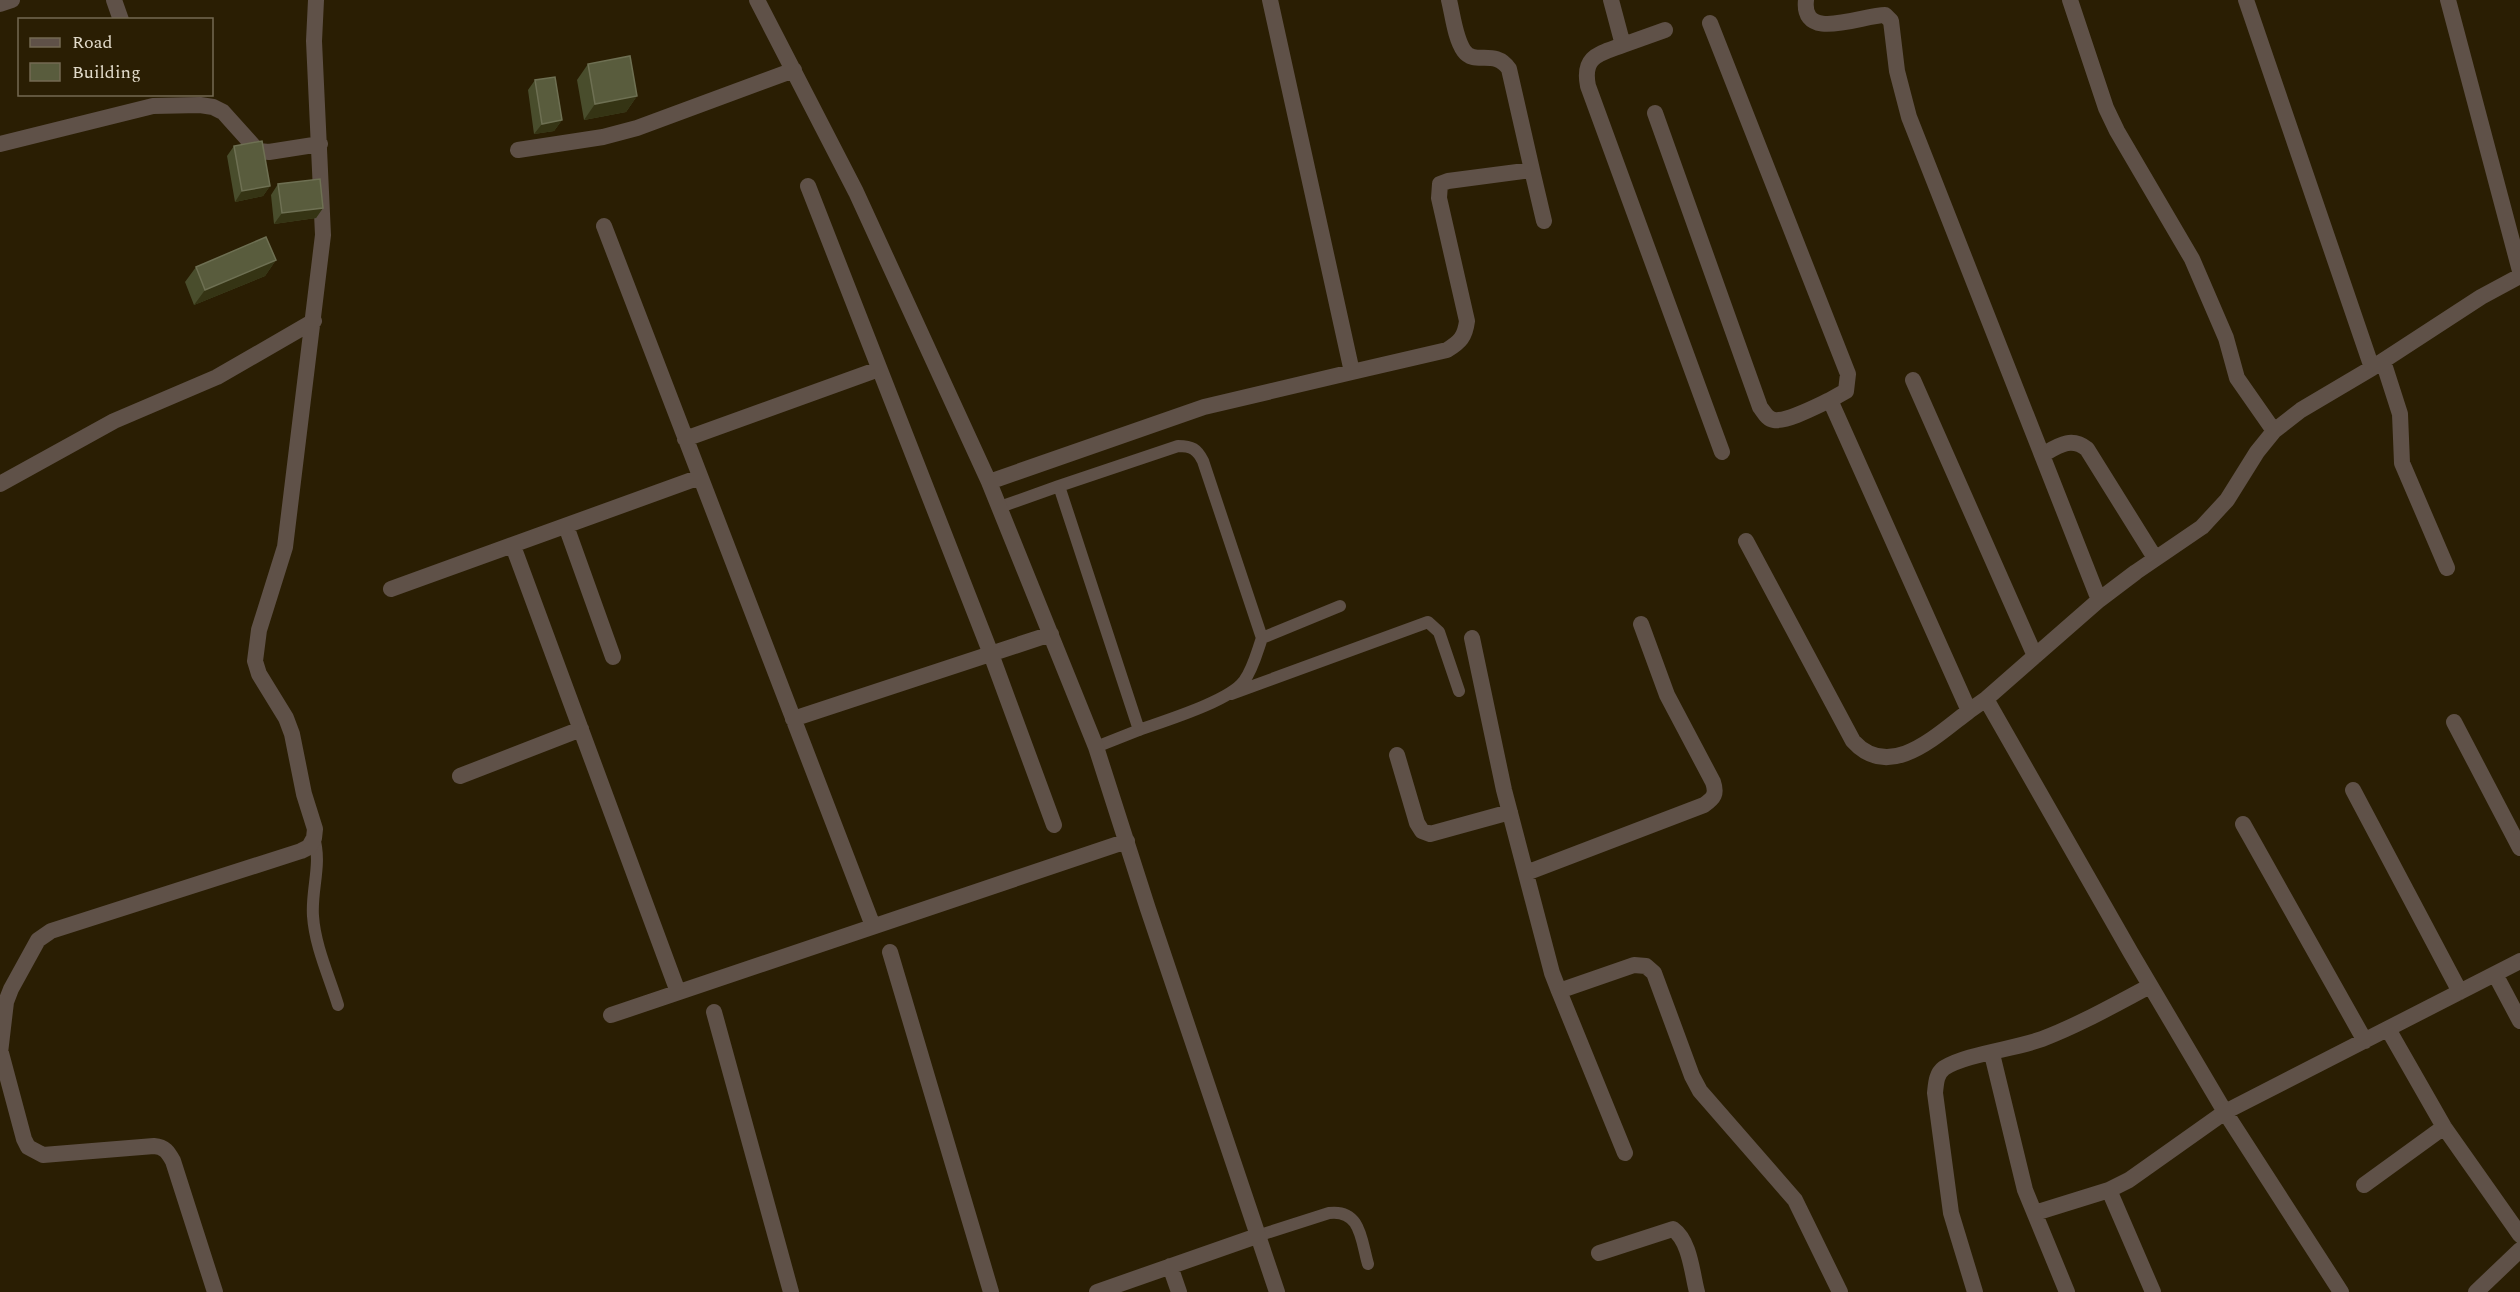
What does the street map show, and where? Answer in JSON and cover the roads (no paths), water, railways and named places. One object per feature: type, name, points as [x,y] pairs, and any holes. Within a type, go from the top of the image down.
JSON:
[{"type":"street","points":[[0,4],[12,0]]},
{"type":"street","points":[[114,0],[120,18]]},
{"type":"street","points":[[215,1292],[169,1153],[163,1147],[154,1146],[43,1155],[34,1152],[24,1139],[0,1053],[6,1002],[39,940],[51,931],[301,852],[309,847],[314,838],[315,829],[304,794],[292,734],[286,718],[260,674],[255,661],[259,630],[285,547],[323,235],[314,41],[316,0]]},
{"type":"street","points":[[757,0],[856,192],[1000,507],[1096,747],[1277,1292]]},
{"type":"street","points":[[1270,0],[1352,372]]},
{"type":"street","points":[[1449,0],[1460,44],[1465,53],[1472,57],[1493,57],[1504,60],[1509,69],[1544,221]]},
{"type":"street","points":[[1611,0],[1623,45]]},
{"type":"street","points":[[1806,0],[1808,15],[1814,22],[1823,26],[1875,15],[1885,15],[1891,21],[1898,71],[1909,117],[2099,600]]},
{"type":"street","points":[[2070,0],[2106,108],[2117,131],[2192,259],[2226,338],[2237,378],[2274,431]]},
{"type":"street","points":[[2246,0],[2377,365],[2400,414],[2402,463],[2447,568]]},
{"type":"street","points":[[2448,0],[2520,272]]},
{"type":"street","points":[[1655,113],[1760,407],[1766,416],[1774,420],[1785,419],[1846,391],[1848,374],[1710,23]]},
{"type":"street","points":[[1665,30],[1600,53],[1588,63],[1585,73],[1722,452]]},
{"type":"street","points":[[518,150],[603,137],[637,128],[794,70]]},
{"type":"street","points":[[0,144],[151,100],[213,107],[223,112],[258,151],[269,152],[320,144]]},
{"type":"street","points":[[989,482],[1204,407],[1447,350],[1459,342],[1465,334],[1467,321],[1439,198],[1440,184],[1532,170]]},
{"type":"street","points":[[808,186],[991,654],[1054,825]]},
{"type":"street","points":[[604,226],[873,927]]},
{"type":"street","points":[[1746,542],[1852,741],[1863,753],[1879,758],[1904,755],[1920,748],[1986,699],[2099,600],[2208,520],[2227,500],[2257,452],[2274,431],[2301,410],[2377,365],[2481,297],[2520,276]]},
{"type":"street","points":[[0,484],[114,421],[217,377],[314,321]]},
{"type":"street","points":[[685,439],[879,369]]},
{"type":"street","points":[[1913,380],[2035,656]]},
{"type":"street","points":[[1830,400],[1969,711]]},
{"type":"street","points":[[2042,455],[2072,442],[2087,449],[2155,558]]},
{"type":"street","points":[[392,589],[700,477]]},
{"type":"street","points":[[566,526],[613,657]]},
{"type":"street","points":[[513,546],[678,992]]},
{"type":"street","points":[[1526,873],[1704,805],[1713,799],[1716,791],[1713,782],[1667,695],[1641,624]]},
{"type":"street","points":[[793,719],[1051,634]]},
{"type":"street","points":[[1472,638],[1510,812],[1559,991],[1625,1153]]},
{"type":"street","points":[[1986,699],[2150,986],[2225,1112],[2341,1292]]},
{"type":"street","points":[[2454,722],[2520,848]]},
{"type":"street","points":[[460,776],[580,729]]},
{"type":"street","points":[[1397,755],[1417,823],[1422,831],[1430,834],[1510,812]]},
{"type":"street","points":[[2353,789],[2460,992]]},
{"type":"street","points":[[2243,824],[2365,1041]]},
{"type":"street","points":[[611,1015],[1127,841]]},
{"type":"street","points":[[890,952],[991,1292]]},
{"type":"street","points":[[2035,1213],[2109,1190],[2129,1180],[2225,1112],[2520,961]]},
{"type":"street","points":[[1559,991],[1634,965],[1646,966],[1654,973],[1692,1076],[1700,1091],[1795,1200],[1840,1292]]},
{"type":"street","points":[[2495,974],[2520,1021]]},
{"type":"street","points":[[1975,1292],[1951,1213],[1935,1093],[1936,1080],[1941,1070],[1954,1063],[1992,1054],[2067,1029],[2150,986]]},
{"type":"street","points":[[714,1012],[791,1292]]},
{"type":"street","points":[[2388,1029],[2444,1127],[2520,1235]]},
{"type":"street","points":[[1992,1054],[2025,1190],[2067,1292]]},
{"type":"street","points":[[2364,1185],[2444,1127]]},
{"type":"street","points":[[2109,1190],[2153,1292]]},
{"type":"street","points":[[1599,1253],[1673,1229],[1680,1233],[1697,1292]]},
{"type":"street","points":[[1097,1292],[1257,1236]]},
{"type":"street","points":[[2476,1292],[2520,1250]]},
{"type":"street","points":[[1170,1266],[1179,1292]]},
{"type":"lane","points":[[1000,507],[1178,446],[1188,446],[1198,450],[1262,638],[1251,669],[1243,682],[1231,694]]},
{"type":"lane","points":[[1059,486],[1138,730]]},
{"type":"lane","points":[[1262,638],[1340,606]]},
{"type":"lane","points":[[1096,747],[1421,623],[1428,622],[1439,632],[1459,691]]},
{"type":"lane","points":[[314,838],[318,861],[313,918],[317,939],[338,1005]]},
{"type":"lane","points":[[1257,1236],[1341,1211],[1355,1222],[1368,1264]]}]
